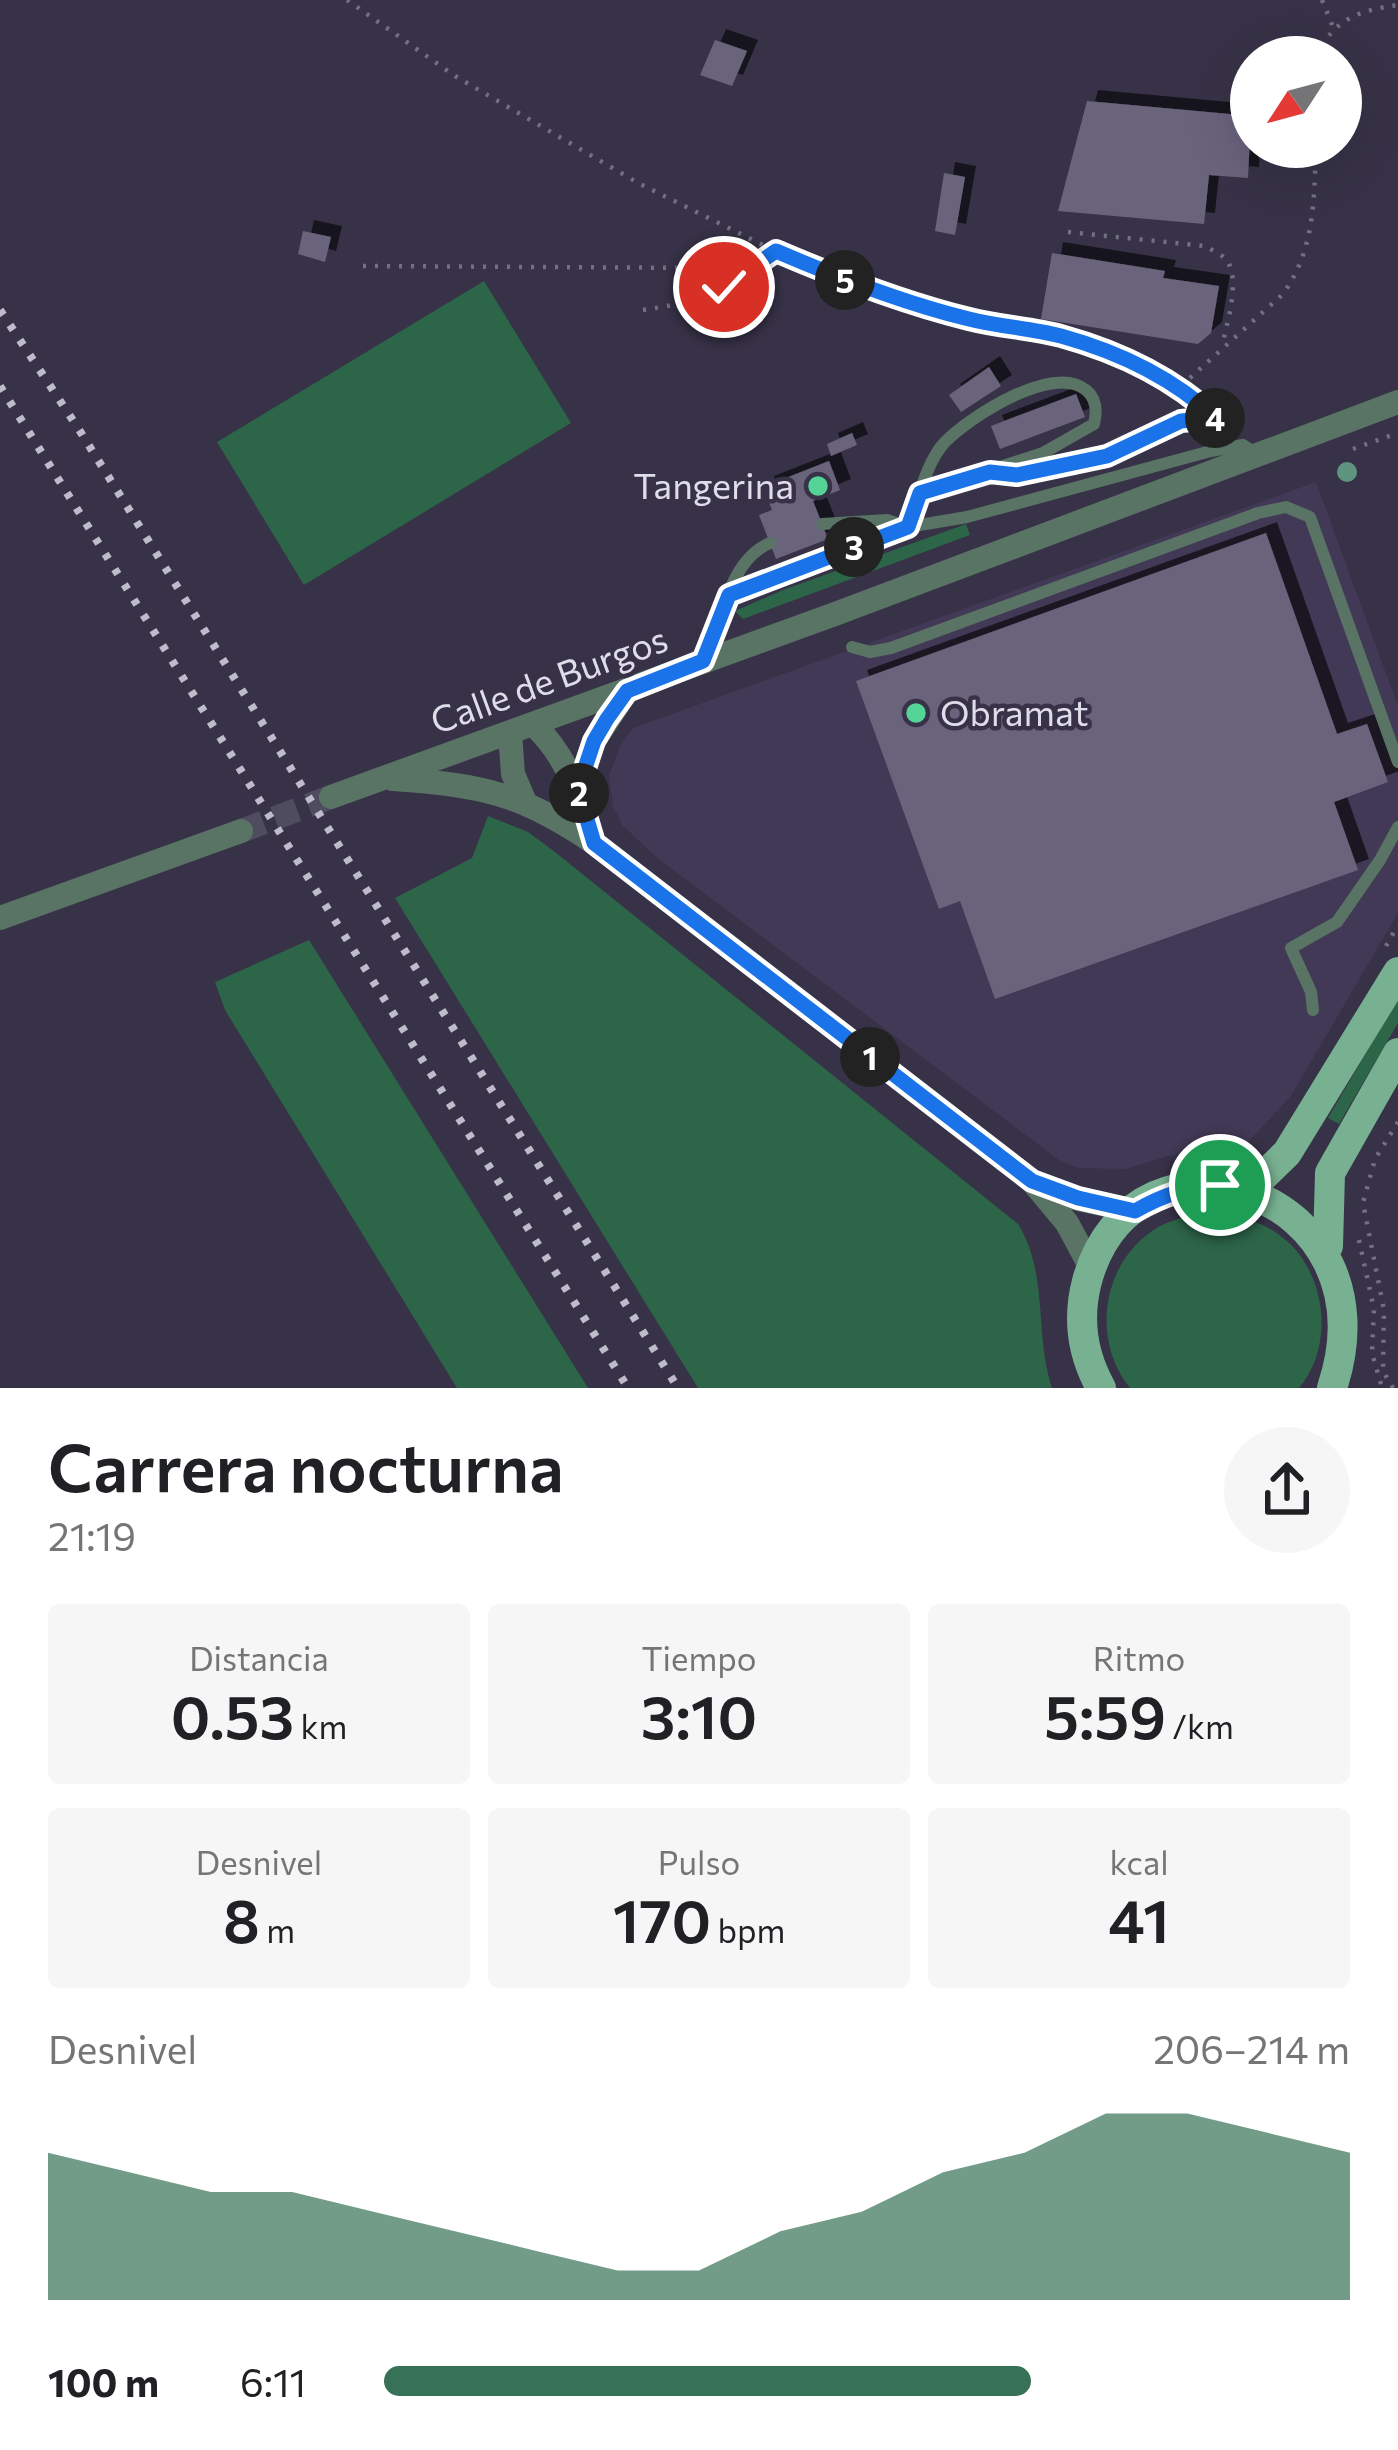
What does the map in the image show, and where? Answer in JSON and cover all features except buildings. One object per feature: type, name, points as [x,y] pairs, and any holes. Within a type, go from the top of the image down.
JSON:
[{"type":"main road","points":[[1250,1189],[1287,1153],[1392,958]]},
{"type":"main road","points":[[1332,1388],[1345,1359],[1350,1320],[1330,1173],[1398,1053]]},
{"type":"main road","points":[[1101,1388],[1090,1369],[1082,1336],[1082,1301],[1091,1268],[1109,1237],[1135,1211],[1190,1187],[1220,1185],[1250,1189],[1342,1238]]},
{"type":"street","name":"Calle de Burgos","points":[[331,797],[627,691],[1249,449],[1398,402]]},
{"type":"street","points":[[578,789],[594,741],[627,691]]},
{"type":"street","points":[[525,802],[513,774],[522,729],[548,738],[578,789],[594,843]]},
{"type":"street","points":[[385,778],[470,785],[525,802],[594,843],[1032,1181],[1067,1223],[1091,1268]]},
{"type":"street","points":[[0,918],[241,831]]},
{"type":"street","points":[[1032,1181],[1135,1211]]},
{"type":"lane","points":[[908,527],[920,493],[940,446],[982,412],[1046,385],[1072,383],[1088,391],[1096,416],[1085,432],[990,472],[920,493]]},
{"type":"lane","points":[[729,595],[908,527],[1249,449]]},
{"type":"lane","points":[[990,472],[1017,475],[1107,456]]},
{"type":"lane","points":[[852,647],[870,652],[891,648],[1258,513],[1286,507],[1310,517],[1398,762]]},
{"type":"lane","points":[[822,524],[887,520],[908,527]]},
{"type":"lane","points":[[703,661],[741,566],[756,548],[770,543]]},
{"type":"lane","points":[[1313,1010],[1311,992],[1291,948],[1337,922],[1398,827]]},
{"type":"path","points":[[346,0],[455,76],[598,160],[776,251],[854,284],[970,320],[1061,336],[1136,363],[1180,386],[1249,449]]},
{"type":"path","points":[[1322,0],[1334,27]]},
{"type":"path","points":[[1329,36],[1334,27],[1366,10],[1398,5]]},
{"type":"path","points":[[1180,386],[1283,294],[1301,265],[1314,210],[1315,168]]},
{"type":"path","points":[[1068,232],[1205,246],[1222,255],[1230,265],[1231,304],[1222,346]]},
{"type":"path","points":[[643,310],[712,295],[776,251]]},
{"type":"path","points":[[363,266],[629,270],[758,262]]},
{"type":"path","points":[[1107,456],[1181,421],[1216,418]]},
{"type":"path","points":[[1392,958],[1398,925]]},
{"type":"path","points":[[1393,1388],[1383,1371],[1384,1310],[1363,1203],[1376,1160],[1398,1122]]},
{"type":"path","points":[[1342,1238],[1374,1310],[1372,1353],[1382,1388]]},
{"type":"shaded area","points":[[1316,482],[1398,706],[1398,913],[1291,1096],[1248,1142],[1168,1156],[1126,1169],[1078,1168],[1059,1160],[656,857],[622,825],[613,806],[609,776],[633,728]]},
{"type":"green space","points":[[484,281],[571,423],[304,585],[217,442]]},
{"type":"green space","points":[[966,524],[970,535],[743,619],[735,611],[783,590]]},
{"type":"green space","points":[[488,816],[528,832],[555,852],[1018,1224],[1034,1263],[1052,1388],[698,1388],[395,898],[472,858]]},
{"type":"green space","points":[[309,940],[588,1388],[457,1388],[225,1010],[215,982]]},
{"type":"green space","points":[[1398,998],[1398,1023],[1339,1124],[1328,1118]]},
{"type":"green space","points":[[1227,1213],[1280,1235],[1311,1273],[1318,1293],[1321,1333],[1310,1371],[1299,1388],[1130,1388],[1109,1346],[1107,1323],[1115,1277],[1126,1257],[1162,1225]]},
{"type":"tunnel","points":[[241,831],[331,797]]},
{"type":"railway","points":[[0,310],[678,1388]]},
{"type":"railway","points":[[0,386],[628,1388]]},
{"type":"place","name":"Tangerina","points":[[818,486]]},
{"type":"place","name":"Obramat","points":[[916,713]]},
{"type":"route","points":[[724,287],[776,251],[854,284],[970,320],[1061,336],[1136,363],[1180,386],[1216,418],[1181,421],[1107,456],[1017,475],[990,472],[920,493],[908,527],[729,595],[703,661],[627,691],[594,741],[578,789],[594,843],[1032,1181],[1135,1211],[1190,1187],[1220,1185]]}]
